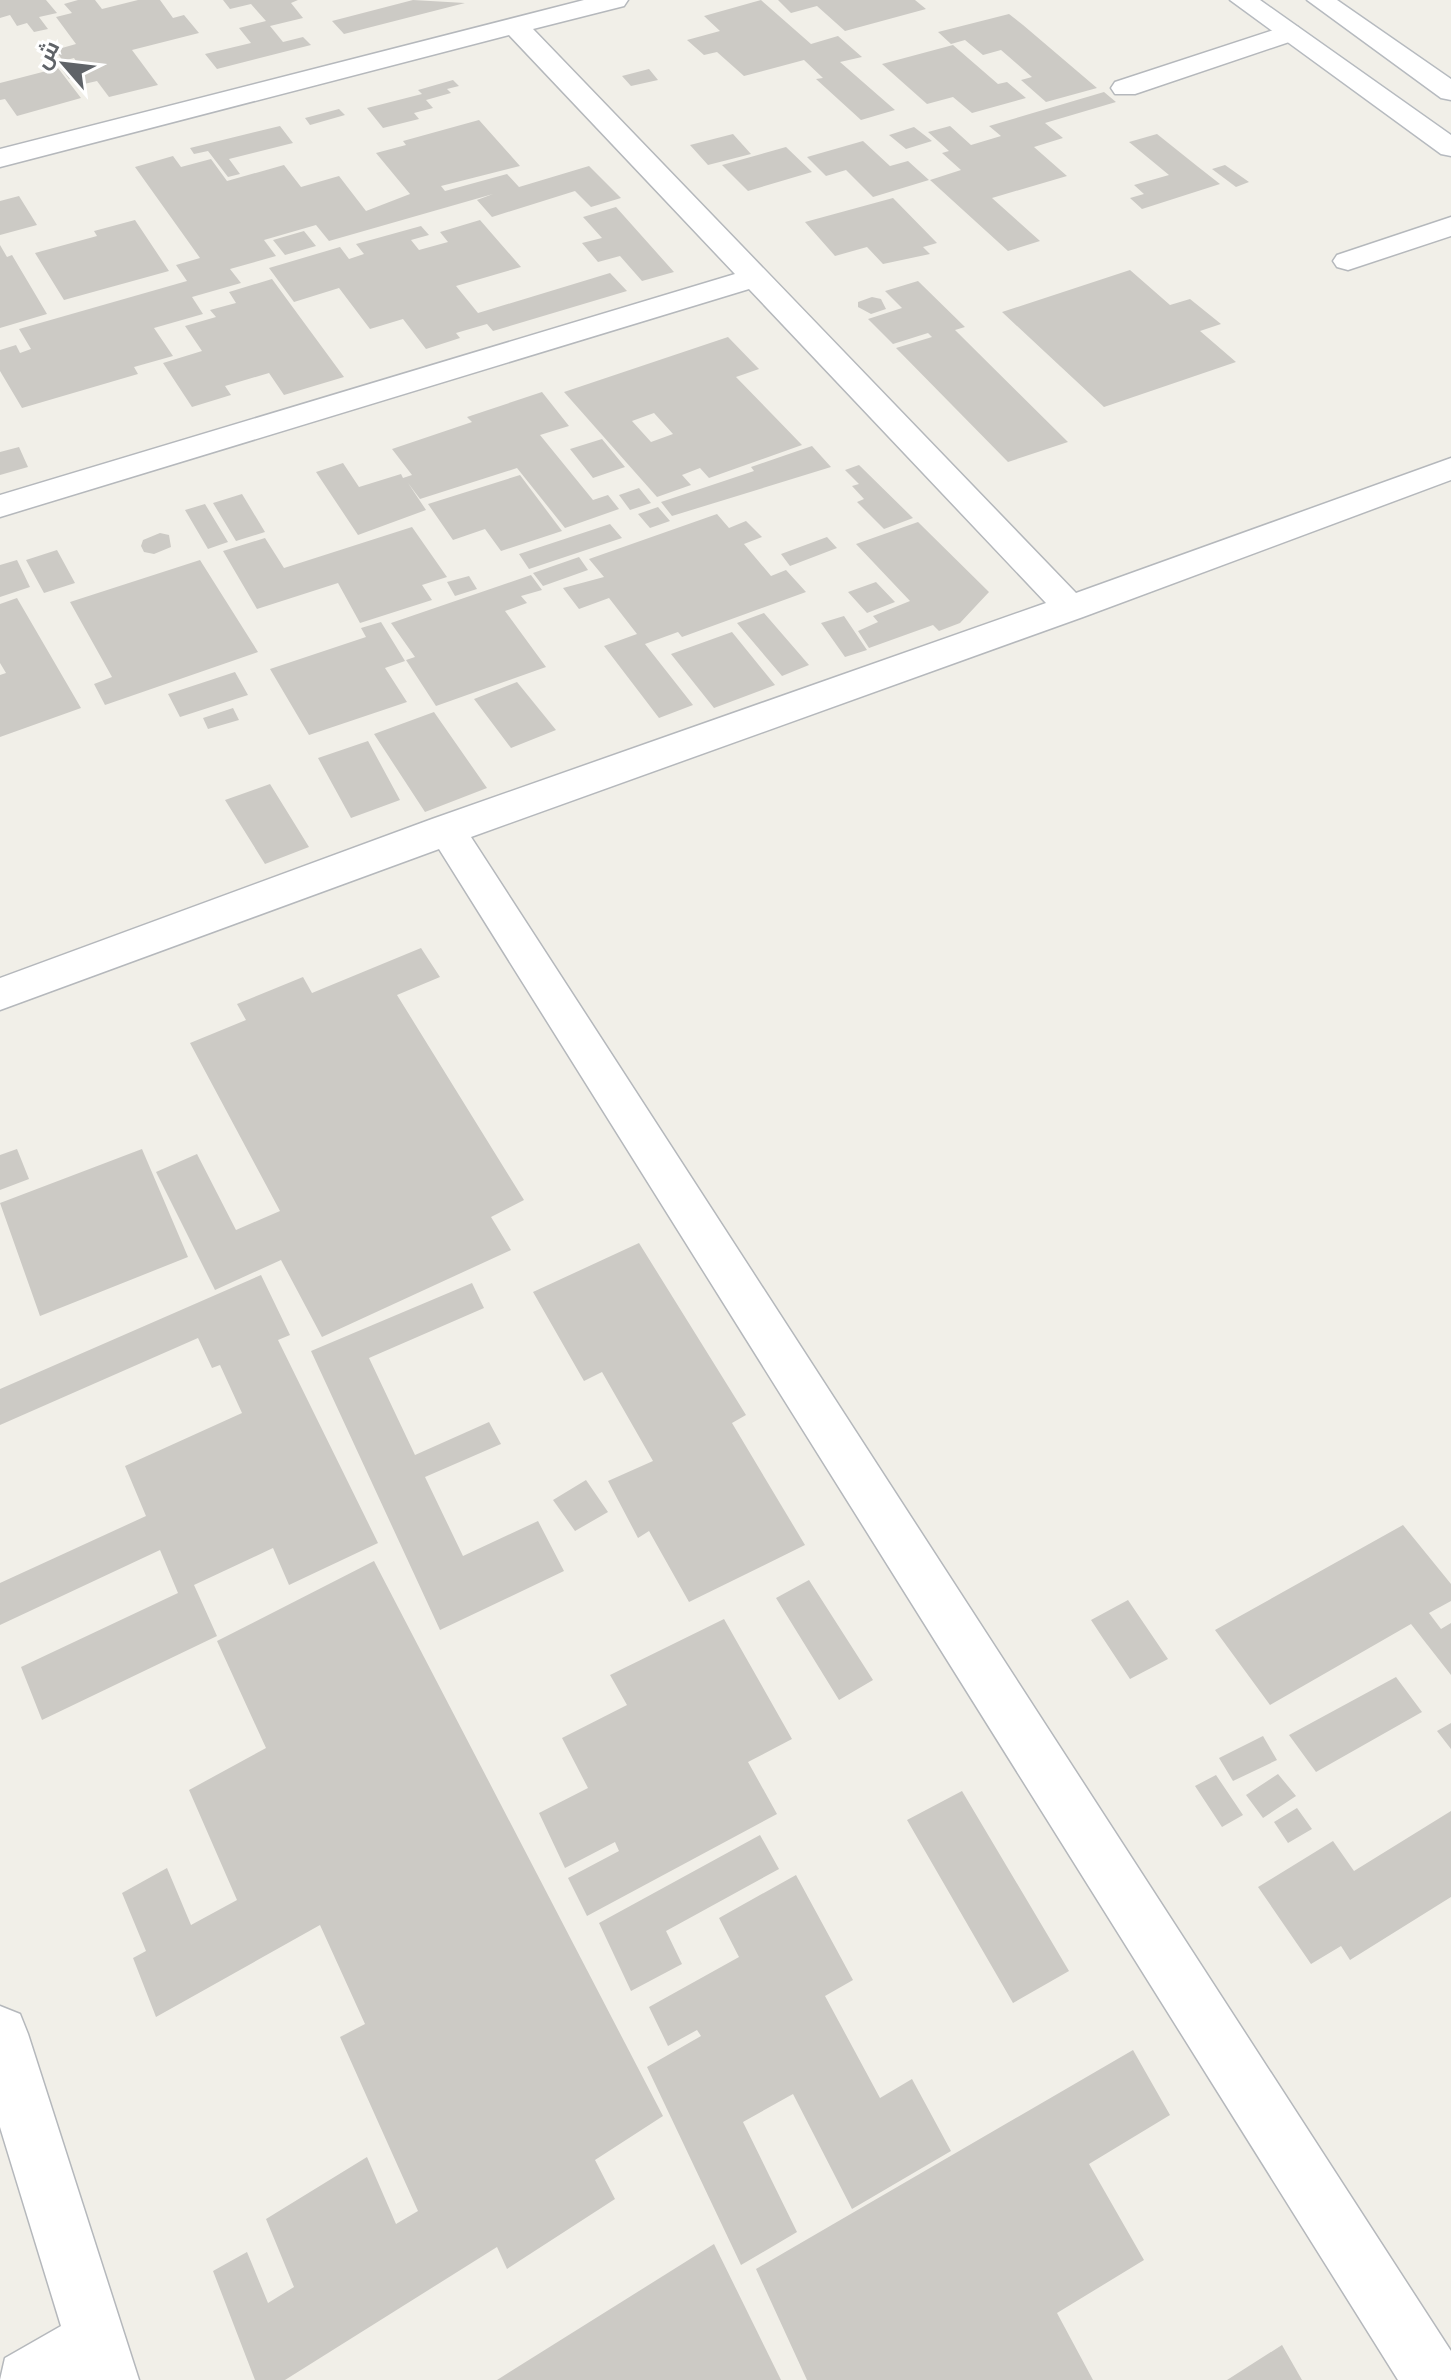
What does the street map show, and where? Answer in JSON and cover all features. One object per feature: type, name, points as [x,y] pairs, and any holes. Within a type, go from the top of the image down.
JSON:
[{"type":"street","points":[[0,158],[615,0]]},
{"type":"street","points":[[1243,0],[1451,148]]},
{"type":"street","points":[[1320,0],[1451,92]]},
{"type":"street","points":[[515,26],[1071,609]]},
{"type":"street","points":[[1125,88],[1289,33]]},
{"type":"street","points":[[1348,261],[1451,226]]},
{"type":"street","points":[[0,506],[755,278]]},
{"type":"street","points":[[0,994],[446,829],[1071,609],[1451,468]]},
{"type":"street","points":[[446,829],[1434,2380]]},
{"type":"street","points":[[0,2034],[102,2360],[27,2380]]},
{"type":"building","points":[[0,0],[46,0],[57,13],[39,17],[48,29],[34,32],[27,23],[17,26],[10,15],[0,18]]},
{"type":"building","points":[[95,0],[102,9],[138,0],[160,0],[173,18],[184,15],[199,33],[132,50],[158,85],[109,97],[97,81],[84,84],[79,77],[69,79],[61,68],[78,64],[74,58],[63,61],[55,50],[76,44],[56,17],[72,13],[64,4]]},
{"type":"building","points":[[223,0],[298,0],[291,3],[303,18],[270,26],[283,42],[303,37],[311,45],[217,69],[205,54],[251,43],[239,28],[266,21],[251,4],[230,9]]},
{"type":"building","points":[[413,0],[465,3],[344,34],[332,21]]},
{"type":"building","points":[[761,0],[811,44],[838,36],[862,57],[840,62],[895,110],[861,120],[816,79],[823,78],[804,60],[744,76],[717,52],[704,55],[687,40],[720,31],[704,16]]},
{"type":"building","points":[[778,0],[915,0],[926,9],[845,31],[817,6],[791,13]]},
{"type":"building","points":[[1009,14],[1097,88],[1046,102],[1021,80],[1032,77],[1001,50],[983,55],[965,40],[951,44],[938,32]]},
{"type":"building","points":[[953,45],[998,84],[1007,82],[1026,98],[972,113],[953,97],[927,104],[882,64]]},
{"type":"building","points":[[58,68],[81,98],[17,116],[5,99],[0,100],[0,83]]},
{"type":"building","points":[[649,69],[658,80],[631,86],[622,76]]},
{"type":"building","points":[[453,80],[459,86],[447,89],[451,93],[426,100],[433,108],[414,113],[419,119],[383,128],[367,108],[422,94],[418,90]]},
{"type":"building","points":[[1104,92],[1116,102],[1045,123],[1063,138],[1034,147],[1067,176],[992,198],[1040,241],[1008,251],[930,180],[961,170],[942,153],[949,151],[928,132],[950,126],[971,145],[1001,136],[989,126]]},
{"type":"building","points":[[339,109],[345,115],[310,125],[305,118]]},
{"type":"building","points":[[479,120],[520,166],[441,186],[445,191],[507,174],[519,187],[589,166],[621,198],[591,207],[575,191],[492,217],[477,200],[493,194],[329,241],[316,225],[264,240],[276,256],[230,269],[241,283],[192,297],[203,314],[154,328],[173,356],[134,367],[138,374],[22,408],[0,371],[0,350],[16,345],[20,353],[31,349],[19,329],[187,281],[176,265],[200,258],[135,167],[173,156],[181,167],[211,159],[227,181],[284,165],[301,187],[339,176],[366,211],[410,194],[376,153],[406,145],[403,141]]},
{"type":"building","points":[[280,126],[293,143],[229,159],[240,174],[228,177],[208,151],[194,154],[190,148]]},
{"type":"building","points":[[914,127],[932,141],[906,149],[889,135]]},
{"type":"building","points":[[733,134],[751,154],[708,165],[690,145]]},
{"type":"building","points":[[1157,134],[1220,184],[1142,209],[1130,198],[1144,194],[1134,185],[1169,175],[1129,142]]},
{"type":"building","points":[[863,141],[890,166],[908,161],[929,180],[873,197],[846,170],[826,176],[807,157]]},
{"type":"building","points":[[786,147],[812,172],[748,191],[722,165]]},
{"type":"building","points":[[1225,165],[1249,182],[1236,187],[1212,169]]},
{"type":"building","points":[[19,196],[37,225],[0,235],[0,201]]},
{"type":"building","points":[[893,198],[937,243],[923,247],[930,254],[883,264],[867,247],[835,256],[805,222]]},
{"type":"building","points":[[616,207],[674,272],[642,281],[620,256],[598,262],[582,243],[602,238],[583,217]]},
{"type":"building","points":[[135,220],[169,271],[64,300],[35,253],[97,236],[94,231]]},
{"type":"building","points":[[480,220],[521,267],[456,286],[478,313],[610,273],[627,291],[493,331],[487,324],[456,333],[460,338],[426,349],[403,319],[370,329],[339,288],[294,302],[269,268],[340,247],[349,259],[364,254],[356,244],[421,226],[429,235],[411,240],[419,250],[448,242],[440,232]]},
{"type":"building","points":[[304,231],[316,246],[285,255],[273,240]]},
{"type":"building","points":[[0,245],[7,257],[12,255],[47,314],[0,328]]},
{"type":"building","points":[[1130,270],[1170,305],[1190,299],[1221,324],[1200,331],[1236,362],[1104,407],[1002,312]]},
{"type":"building","points":[[272,279],[344,377],[284,395],[269,373],[225,386],[231,395],[192,407],[163,363],[202,351],[185,326],[216,317],[210,310],[236,303],[229,292]]},
{"type":"building","points":[[918,281],[965,327],[955,330],[1068,442],[1008,462],[896,348],[932,337],[928,333],[893,344],[868,319],[902,308],[885,291]]},
{"type":"building","points":[[872,297],[881,299],[886,309],[871,314],[858,307],[858,302]]},
{"type":"building","points":[[728,337],[759,369],[736,377],[802,445],[709,478],[700,468],[682,475],[691,485],[657,497],[564,392]],"holes":[[[654,413],[673,434],[651,442],[632,421]]]},
{"type":"building","points":[[542,392],[569,426],[540,435],[593,500],[608,495],[619,509],[565,528],[517,468],[420,499],[408,483],[426,510],[358,535],[316,472],[343,463],[359,487],[401,474],[403,478],[412,475],[392,449],[472,422],[467,417]]},
{"type":"building","points":[[602,439],[625,467],[593,478],[570,449]]},
{"type":"building","points":[[812,446],[831,467],[672,516],[661,502],[754,471],[751,467]]},
{"type":"building","points":[[19,447],[28,467],[0,475],[0,452]]},
{"type":"building","points":[[859,465],[913,518],[884,529],[857,502],[864,499],[852,486],[859,484],[845,470]]},
{"type":"building","points":[[520,475],[562,531],[501,551],[485,529],[453,540],[428,504]]},
{"type":"building","points":[[639,488],[651,503],[630,510],[619,495]]},
{"type":"building","points":[[242,494],[265,532],[236,541],[213,503]]},
{"type":"building","points":[[205,504],[228,542],[208,549],[185,510]]},
{"type":"building","points":[[658,507],[670,521],[650,528],[638,514]]},
{"type":"building","points":[[717,514],[729,528],[746,521],[762,537],[744,544],[771,576],[786,570],[806,592],[682,637],[678,632],[645,644],[693,705],[659,718],[604,646],[637,634],[609,598],[579,609],[563,588],[604,577],[589,559]]},
{"type":"building","points":[[918,522],[989,592],[960,623],[939,631],[933,625],[869,648],[858,631],[878,622],[873,616],[910,601],[856,544]]},
{"type":"building","points":[[610,524],[622,538],[529,569],[519,554]]},
{"type":"building","points":[[412,527],[447,577],[422,585],[432,600],[360,623],[338,583],[257,609],[223,551],[265,538],[284,568]]},
{"type":"building","points":[[160,533],[169,535],[171,547],[154,554],[144,552],[141,546],[143,540]]},
{"type":"building","points":[[827,537],[837,548],[790,566],[781,554]]},
{"type":"building","points":[[57,550],[75,583],[44,593],[26,560]]},
{"type":"building","points":[[579,557],[588,570],[543,586],[533,573]]},
{"type":"building","points":[[17,560],[30,587],[0,597],[0,565]]},
{"type":"building","points":[[200,560],[258,652],[105,705],[94,684],[112,677],[70,602]]},
{"type":"building","points":[[531,575],[542,590],[521,596],[527,603],[505,611],[546,667],[436,706],[406,660],[415,657],[391,623]]},
{"type":"building","points":[[469,576],[477,589],[455,596],[447,582]]},
{"type":"building","points":[[876,582],[895,602],[867,613],[848,592]]},
{"type":"building","points":[[17,598],[81,708],[0,737],[0,675],[6,673],[0,663],[0,604]]},
{"type":"building","points":[[764,613],[809,665],[782,676],[737,623]]},
{"type":"building","points":[[844,616],[867,650],[845,657],[821,623]]},
{"type":"building","points":[[381,622],[405,661],[385,668],[407,702],[309,735],[270,669],[366,637],[361,628]]},
{"type":"building","points":[[732,632],[775,685],[714,708],[671,654]]},
{"type":"building","points":[[235,672],[248,695],[180,717],[168,694]]},
{"type":"building","points":[[517,682],[556,730],[511,748],[474,699]]},
{"type":"building","points":[[233,708],[239,720],[208,729],[203,718]]},
{"type":"building","points":[[434,712],[487,788],[425,812],[374,734]]},
{"type":"building","points":[[368,741],[400,800],[351,818],[318,758]]},
{"type":"building","points":[[270,784],[309,847],[265,864],[225,800]]},
{"type":"building","points":[[421,948],[440,977],[397,995],[524,1200],[491,1217],[511,1250],[322,1337],[281,1260],[215,1290],[156,1172],[197,1154],[236,1230],[280,1211],[190,1043],[246,1020],[237,1004],[303,977],[312,993]]},
{"type":"building","points":[[17,1149],[29,1179],[0,1190],[0,1155]]},
{"type":"building","points":[[142,1149],[188,1257],[40,1316],[0,1203]]},
{"type":"building","points":[[639,1243],[746,1415],[732,1423],[805,1545],[689,1602],[649,1531],[638,1538],[608,1481],[653,1461],[602,1372],[584,1381],[533,1292]]},
{"type":"building","points":[[261,1275],[290,1335],[278,1340],[378,1543],[289,1585],[273,1548],[194,1585],[217,1636],[42,1720],[21,1667],[178,1593],[160,1550],[0,1625],[0,1583],[146,1516],[125,1466],[242,1413],[220,1365],[212,1368],[198,1338],[0,1425],[0,1389]]},
{"type":"building","points":[[472,1283],[484,1308],[369,1358],[415,1455],[489,1422],[501,1444],[425,1477],[463,1556],[538,1521],[564,1571],[440,1630],[311,1351]]},
{"type":"building","points":[[586,1480],[608,1512],[575,1531],[553,1500]]},
{"type":"building","points":[[1403,1525],[1451,1584],[1451,1601],[1429,1613],[1441,1629],[1451,1623],[1451,1675],[1411,1624],[1270,1705],[1215,1630]]},
{"type":"building","points":[[374,1561],[663,2116],[595,2160],[615,2199],[507,2269],[497,2247],[285,2380],[255,2380],[213,2271],[247,2252],[268,2303],[294,2287],[266,2219],[367,2157],[396,2224],[418,2211],[340,2037],[365,2024],[320,1925],[156,2017],[133,1958],[146,1951],[122,1893],[167,1868],[191,1925],[237,1900],[189,1790],[266,1748],[217,1641]]},
{"type":"building","points":[[809,1580],[873,1680],[839,1700],[776,1598]]},
{"type":"building","points":[[1128,1600],[1168,1659],[1130,1679],[1091,1620]]},
{"type":"building","points":[[724,1619],[792,1739],[748,1762],[777,1814],[587,1916],[568,1878],[619,1851],[615,1842],[565,1868],[539,1813],[588,1788],[562,1738],[627,1705],[610,1675]]},
{"type":"building","points":[[1396,1677],[1422,1712],[1316,1772],[1289,1735]]},
{"type":"building","points":[[1451,1723],[1451,1749],[1437,1731]]},
{"type":"building","points":[[1263,1736],[1277,1760],[1233,1781],[1219,1758]]},
{"type":"building","points":[[1278,1774],[1296,1796],[1263,1818],[1246,1795]]},
{"type":"building","points":[[1216,1775],[1243,1815],[1222,1827],[1195,1786]]},
{"type":"building","points":[[962,1791],[1069,1971],[1013,2003],[907,1820]]},
{"type":"building","points":[[1297,1808],[1312,1829],[1288,1843],[1274,1822]]},
{"type":"building","points":[[1451,1811],[1451,1897],[1350,1960],[1341,1946],[1311,1964],[1258,1887],[1333,1841],[1354,1871]]},
{"type":"building","points":[[760,1835],[779,1869],[666,1931],[682,1964],[631,1991],[599,1923]]},
{"type":"building","points":[[796,1875],[853,1980],[825,1996],[880,2098],[912,2079],[951,2151],[852,2209],[793,2094],[743,2122],[797,2232],[741,2265],[647,2067],[701,2036],[697,2030],[668,2046],[649,2007],[739,1957],[719,1918]]},
{"type":"building","points":[[1133,2050],[1170,2115],[1089,2164],[1144,2260],[1057,2313],[1093,2380],[807,2380],[756,2269]]},
{"type":"building","points":[[714,2244],[781,2380],[497,2380]]},
{"type":"building","points":[[1282,2345],[1302,2380],[1227,2380]]}]
